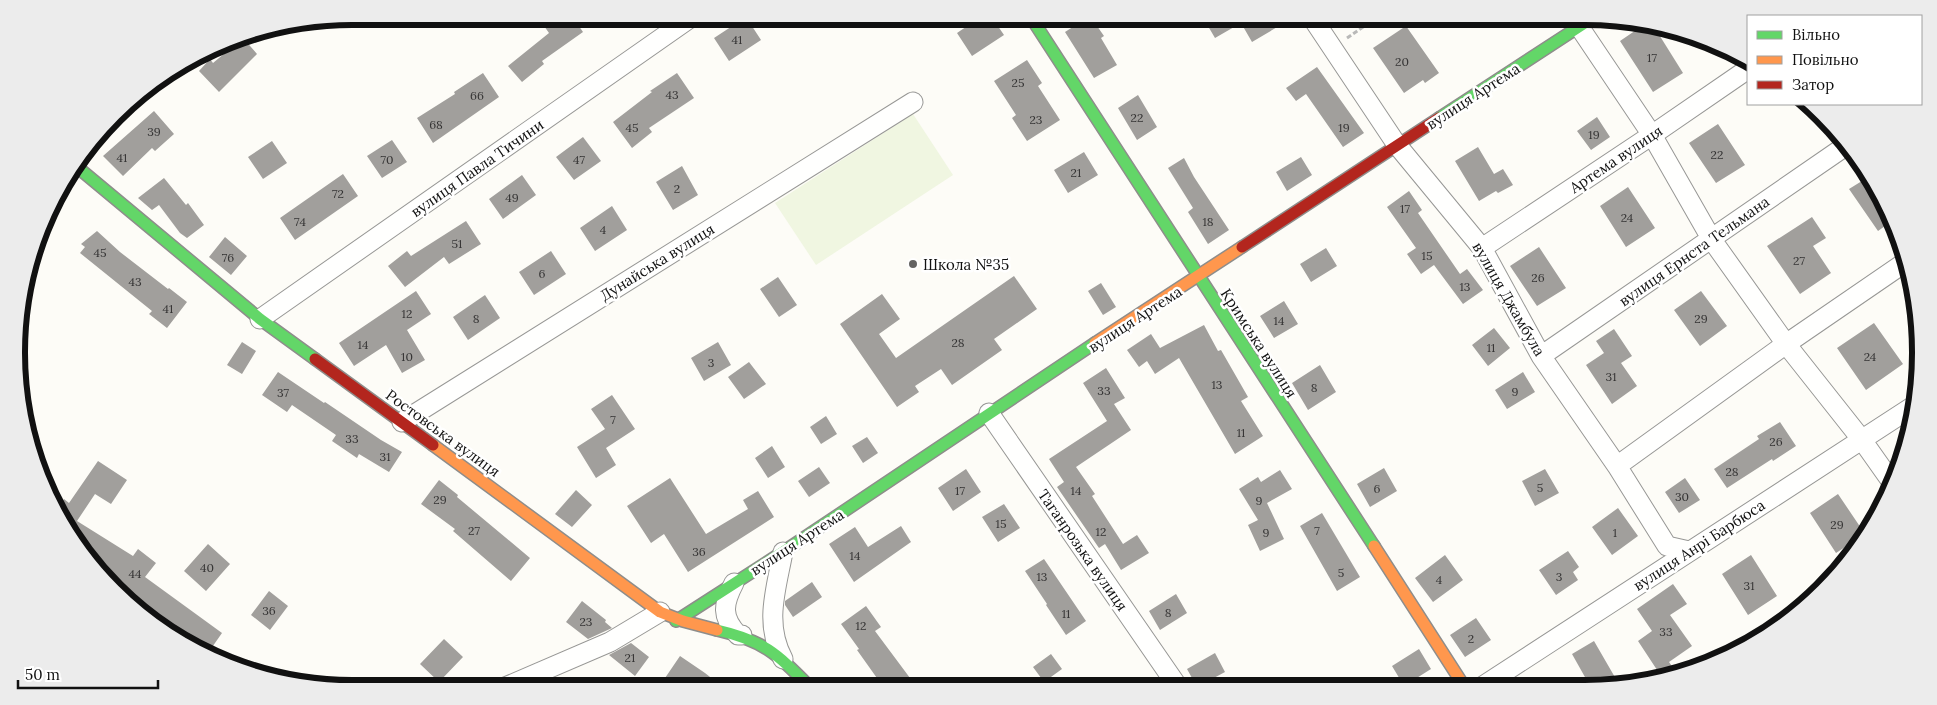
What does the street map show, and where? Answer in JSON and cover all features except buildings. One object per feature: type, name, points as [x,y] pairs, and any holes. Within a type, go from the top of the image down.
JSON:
[{"type":"street","name":"вулиця Павла Тичини","points":[[260,319],[680,25]]},
{"type":"street","name":"Кримська вулиця","points":[[1036,25],[1460,680]]},
{"type":"street","name":"вулиця Джамбула","points":[[1317,25],[1397,145],[1482,248],[1541,356],[1617,466],[1667,546],[1689,551]]},
{"type":"street","name":"вулиця Артема","points":[[522,680],[668,616],[734,583],[1397,145],[1575,25]]},
{"type":"street","points":[[1585,25],[1712,240],[1786,344],[1862,440],[1888,476]]},
{"type":"street","name":"Артема вулиця","points":[[1482,248],[1652,136],[1747,70]]},
{"type":"street","name":"Дунайська вулиця","points":[[402,422],[913,102]]},
{"type":"street","name":"вулиця Ернста Тельмана","points":[[1541,356],[1712,240],[1841,149]]},
{"type":"street","name":"Ростовська вулиця","points":[[81,170],[260,319],[668,616],[738,635],[767,648],[784,660],[803,680]]},
{"type":"street","points":[[1617,466],[1786,344],[1900,266]]},
{"type":"street","name":"вулиця Анрі Барбюса","points":[[1492,680],[1907,410]]},
{"type":"street","name":"Таганрозька вулиця","points":[[989,413],[1173,680]]},
{"type":"street","points":[[782,552],[772,620],[776,646],[784,660]]},
{"type":"street","points":[[734,583],[725,606],[726,617],[730,626],[738,635],[758,634],[772,620]]},
{"type":"path","points":[[1332,49],[1366,25]]},
{"type":"green space","points":[[913,114],[953,175],[816,265],[775,203]]},
{"type":"traffic: fast","points":[[1036,25],[1374,546]]},
{"type":"traffic: fast","points":[[1439,118],[1582,25]]},
{"type":"traffic: fast","points":[[81,170],[260,319],[315,359]]},
{"type":"traffic: fast","points":[[676,621],[783,552],[1095,343]]},
{"type":"traffic: fast","points":[[717,630],[759,644],[789,666],[803,680]]},
{"type":"traffic: slow","points":[[1095,343],[1242,247]]},
{"type":"traffic: slow","points":[[433,445],[660,612],[683,621],[717,630]]},
{"type":"traffic: slow","points":[[1374,546],[1460,680]]},
{"type":"traffic: jam","points":[[1242,247],[1439,118]]},
{"type":"traffic: jam","points":[[315,359],[433,445]]},
{"type":"place","name":"Школа №35","points":[[913,264]]}]
